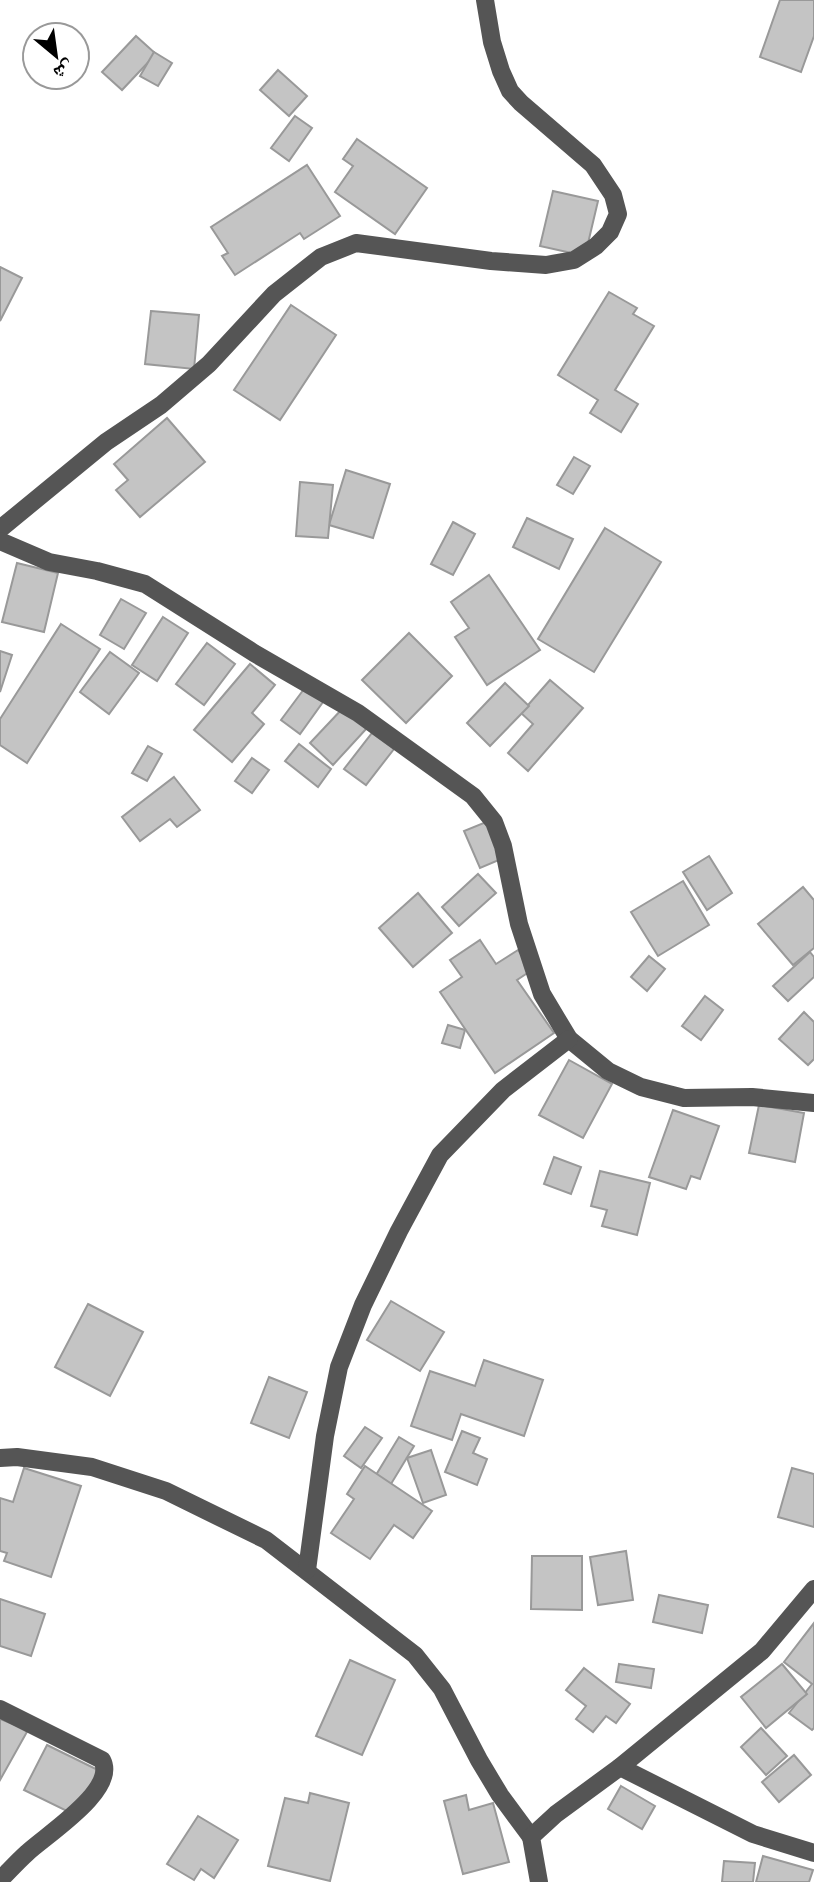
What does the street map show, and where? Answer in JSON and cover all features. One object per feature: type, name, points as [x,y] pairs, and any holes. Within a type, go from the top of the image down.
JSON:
[{"type":"street","points":[[0,529],[106,442],[161,405],[209,364],[274,294],[321,257],[356,243],[491,261],[546,265],[574,260],[596,246],[610,232],[618,214],[613,195],[593,165],[510,90],[492,42],[485,0]]},
{"type":"street","points":[[0,541],[49,562],[145,584],[254,653],[358,713],[473,796],[494,822],[503,845],[519,924],[542,995],[569,1039],[608,1071],[641,1087],[684,1098],[752,1097],[814,1103]]},
{"type":"street","points":[[307,1570],[339,1367],[363,1305],[399,1231],[440,1155],[503,1090],[569,1039]]},
{"type":"street","points":[[0,1458],[17,1457],[92,1467],[166,1491],[266,1540],[307,1570],[415,1655],[442,1689],[500,1795],[531,1837],[539,1882]]},
{"type":"street","points":[[531,1837],[556,1814],[621,1767],[762,1651],[814,1589]]},
{"type":"street","points":[[0,1709],[102,1760],[105,1766],[105,1775],[90,1798],[0,1880]]},
{"type":"street","points":[[621,1767],[753,1834],[814,1853]]},
{"type":"building","points":[[780,0],[814,0],[814,36],[801,72],[760,57]]},
{"type":"building","points":[[136,36],[156,54],[122,90],[102,72]]},
{"type":"building","points":[[154,52],[172,63],[158,86],[140,76]]},
{"type":"building","points":[[278,70],[307,96],[289,116],[260,90]]},
{"type":"building","points":[[295,116],[312,128],[289,161],[271,148]]},
{"type":"building","points":[[357,139],[427,188],[395,234],[335,192],[353,166],[343,159]]},
{"type":"building","points":[[307,165],[340,216],[304,239],[300,233],[235,275],[222,256],[228,253],[211,227]]},
{"type":"building","points":[[553,191],[598,201],[585,256],[540,246]]},
{"type":"building","points":[[0,267],[22,278],[0,321]]},
{"type":"building","points":[[609,292],[637,308],[633,314],[654,326],[615,390],[638,404],[621,432],[590,413],[598,400],[558,375]]},
{"type":"building","points":[[291,305],[336,335],[280,420],[234,390]]},
{"type":"building","points":[[151,311],[199,315],[194,369],[145,364]]},
{"type":"building","points":[[167,418],[205,462],[140,517],[116,490],[128,480],[114,464]]},
{"type":"building","points":[[574,457],[590,466],[573,494],[557,485]]},
{"type":"building","points":[[346,470],[390,484],[373,538],[329,525]]},
{"type":"building","points":[[300,482],[333,485],[328,538],[296,536]]},
{"type":"building","points":[[527,518],[573,539],[559,569],[513,547]]},
{"type":"building","points":[[453,522],[475,534],[453,575],[431,564]]},
{"type":"building","points":[[605,528],[661,562],[594,672],[538,639]]},
{"type":"building","points":[[17,563],[58,573],[44,632],[2,622]]},
{"type":"building","points":[[489,575],[540,650],[487,685],[455,637],[469,628],[451,602]]},
{"type":"building","points":[[121,599],[146,613],[124,649],[100,635]]},
{"type":"building","points":[[163,617],[188,633],[157,681],[132,665]]},
{"type":"building","points":[[61,624],[100,649],[27,763],[0,745],[0,719]]},
{"type":"building","points":[[409,633],[452,676],[406,723],[362,680]]},
{"type":"building","points":[[207,643],[235,664],[204,705],[176,684]]},
{"type":"building","points":[[0,651],[12,655],[0,692]]},
{"type":"building","points":[[110,652],[139,673],[109,714],[80,692]]},
{"type":"building","points":[[250,664],[275,685],[252,713],[264,724],[232,762],[194,730]]},
{"type":"building","points":[[550,680],[583,708],[528,771],[508,753],[533,724],[521,713]]},
{"type":"building","points":[[505,683],[529,706],[490,746],[467,723]]},
{"type":"building","points":[[304,689],[323,702],[300,734],[281,720]]},
{"type":"building","points":[[344,707],[367,728],[333,765],[310,743]]},
{"type":"building","points":[[372,733],[394,749],[366,785],[344,769]]},
{"type":"building","points":[[299,744],[331,769],[318,787],[285,761]]},
{"type":"building","points":[[148,746],[162,754],[147,781],[132,773]]},
{"type":"building","points":[[252,758],[269,770],[252,793],[235,781]]},
{"type":"building","points":[[174,777],[200,810],[177,827],[170,819],[140,841],[122,817]]},
{"type":"building","points":[[491,820],[506,857],[480,868],[464,831]]},
{"type":"building","points":[[709,856],[732,893],[707,910],[683,872]]},
{"type":"building","points":[[478,874],[496,893],[459,926],[442,907]]},
{"type":"building","points":[[683,881],[709,925],[658,956],[631,912]]},
{"type":"building","points":[[803,887],[814,900],[814,948],[793,965],[758,924]]},
{"type":"building","points":[[418,893],[452,933],[413,967],[379,928]]},
{"type":"building","points":[[480,940],[496,964],[518,950],[532,970],[517,980],[554,1033],[495,1073],[440,992],[462,977],[450,960]]},
{"type":"building","points":[[810,952],[814,957],[814,977],[788,1001],[773,986]]},
{"type":"building","points":[[649,956],[665,969],[647,991],[631,977]]},
{"type":"building","points":[[705,996],[723,1010],[701,1040],[682,1026]]},
{"type":"building","points":[[804,1012],[814,1022],[814,1059],[808,1065],[779,1039]]},
{"type":"building","points":[[448,1025],[465,1030],[460,1048],[442,1043]]},
{"type":"building","points":[[569,1060],[612,1084],[583,1138],[539,1115]]},
{"type":"building","points":[[759,1105],[804,1113],[795,1162],[749,1153]]},
{"type":"building","points":[[673,1110],[719,1126],[700,1179],[691,1176],[686,1189],[649,1177]]},
{"type":"building","points":[[554,1157],[581,1167],[571,1194],[544,1184]]},
{"type":"building","points":[[600,1171],[650,1183],[637,1235],[602,1226],[607,1210],[591,1206]]},
{"type":"building","points":[[391,1301],[444,1332],[420,1371],[367,1340]]},
{"type":"building","points":[[88,1304],[143,1332],[110,1396],[55,1367]]},
{"type":"building","points":[[484,1360],[543,1380],[524,1436],[461,1414],[452,1440],[411,1426],[430,1371],[475,1386]]},
{"type":"building","points":[[269,1377],[307,1392],[289,1438],[251,1423]]},
{"type":"building","points":[[365,1427],[382,1438],[361,1468],[344,1456]]},
{"type":"building","points":[[462,1431],[480,1438],[473,1453],[487,1459],[477,1485],[445,1472]]},
{"type":"building","points":[[399,1437],[414,1446],[391,1484],[376,1475]]},
{"type":"building","points":[[431,1450],[446,1495],[423,1503],[407,1458]]},
{"type":"building","points":[[365,1466],[432,1511],[413,1538],[394,1525],[370,1559],[331,1533],[354,1499],[347,1494]]},
{"type":"building","points":[[24,1468],[81,1486],[51,1577],[4,1561],[7,1553],[0,1551],[0,1498],[13,1502]]},
{"type":"building","points":[[792,1468],[814,1474],[814,1527],[778,1517]]},
{"type":"building","points":[[626,1551],[633,1600],[598,1605],[590,1557]]},
{"type":"building","points":[[532,1556],[582,1556],[582,1610],[531,1609]]},
{"type":"building","points":[[659,1595],[708,1605],[702,1633],[653,1622]]},
{"type":"building","points":[[0,1599],[45,1614],[31,1656],[0,1646]]},
{"type":"building","points":[[814,1623],[812,1730],[789,1713],[812,1684],[784,1662]]},
{"type":"building","points":[[350,1660],[395,1680],[362,1755],[316,1736]]},
{"type":"building","points":[[619,1664],[654,1669],[651,1688],[616,1682]]},
{"type":"building","points":[[782,1664],[807,1694],[766,1728],[741,1697]]},
{"type":"building","points":[[584,1668],[630,1704],[616,1723],[606,1716],[593,1732],[576,1719],[586,1706],[566,1690]]},
{"type":"building","points":[[0,1719],[28,1730],[0,1780]]},
{"type":"building","points":[[761,1728],[787,1756],[766,1775],[741,1747]]},
{"type":"building","points":[[47,1745],[100,1771],[77,1816],[24,1790]]},
{"type":"building","points":[[794,1755],[811,1775],[779,1802],[762,1782]]},
{"type":"building","points":[[621,1786],[655,1806],[642,1829],[608,1809]]},
{"type":"building","points":[[310,1793],[349,1803],[330,1881],[268,1866],[285,1798],[308,1803]]},
{"type":"building","points":[[466,1795],[469,1810],[493,1803],[509,1862],[463,1874],[444,1801]]},
{"type":"building","points":[[198,1816],[238,1840],[214,1878],[201,1869],[194,1880],[167,1864]]},
{"type":"building","points":[[763,1856],[813,1870],[809,1882],[756,1882]]},
{"type":"building","points":[[724,1861],[755,1863],[753,1882],[722,1882]]}]
